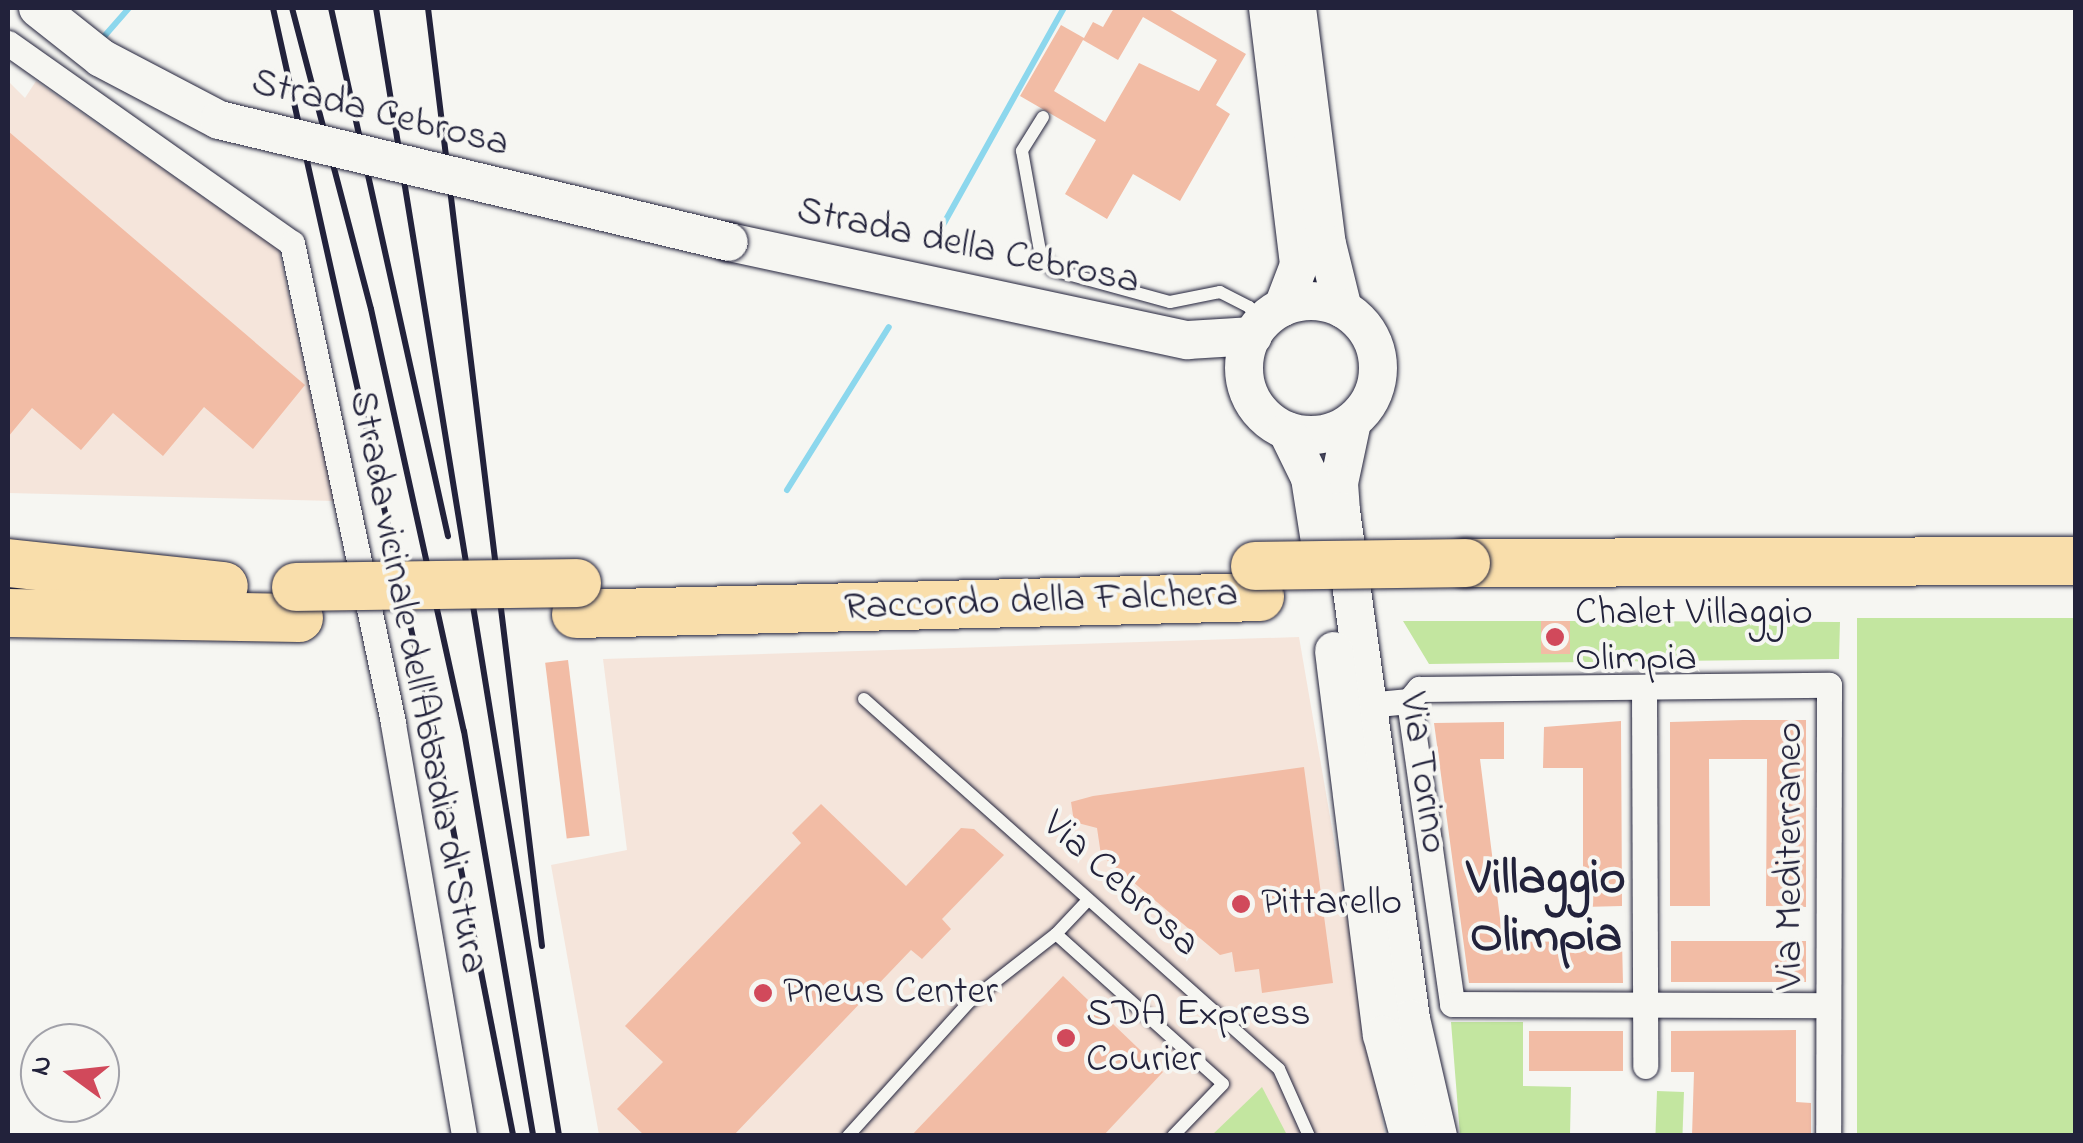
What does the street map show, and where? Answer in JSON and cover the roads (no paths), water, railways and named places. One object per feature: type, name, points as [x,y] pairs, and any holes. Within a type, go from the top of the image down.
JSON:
[{"type":"highway","points":[[8,562],[224,586]]},
{"type":"highway","name":"Raccordo della Falchera","points":[[8,613],[131,615],[298,602],[2076,562]]},
{"type":"highway","name":"Raccordo della Falchera","points":[[1466,577],[2076,592]]},
{"type":"highway","name":"Raccordo della Falchera","points":[[8,582],[224,586],[298,602]]},
{"type":"highway","points":[[8,643],[131,615]]},
{"type":"main road","name":"Strada Cebrosa","points":[[38,8],[101,58],[219,120],[729,242]]},
{"type":"main road","points":[[1266,322],[1306,301],[1343,309],[1368,333],[1378,371],[1365,410],[1352,422],[1320,435],[1287,432],[1258,410],[1245,380],[1266,322],[1300,265],[1268,8]]},
{"type":"main road","points":[[1298,8],[1328,244],[1343,309]]},
{"type":"main road","name":"Strada della Cebrosa","points":[[729,242],[1188,340],[1245,380]]},
{"type":"main road","name":"Strada della Cebrosa","points":[[1188,340],[1266,322]]},
{"type":"main road","name":"Via Torino","points":[[1352,422],[1338,483],[1411,1019],[1438,1136]]},
{"type":"main road","name":"Via Torino","points":[[1287,432],[1310,478],[1382,1035],[1409,1136]]},
{"type":"street","name":"Strada vicinale dell'Abbadia di Stura","points":[[8,43],[292,244],[394,724],[464,1136]]},
{"type":"street","name":"Via Mediterraneo","points":[[1367,705],[1409,701],[1419,689],[1829,686],[1828,1136]]},
{"type":"street","points":[[1644,688],[1645,1066]]},
{"type":"street","name":"Via Torino","points":[[1409,701],[1452,1004],[1644,1006]]},
{"type":"street","points":[[1644,1006],[1828,1004]]},
{"type":"lane","points":[[1043,117],[1022,150],[1040,251],[1053,270],[1170,302],[1220,292],[1249,307],[1266,322]]},
{"type":"lane","name":"Via Cebrosa","points":[[864,699],[1279,1069],[1309,1136]]},
{"type":"lane","points":[[848,1136],[969,1002],[1056,934],[1088,900]]},
{"type":"lane","points":[[1056,934],[1223,1084],[1174,1136]]},
{"type":"waterway","points":[[101,40],[129,8]]},
{"type":"waterway","points":[[938,234],[1064,8]]},
{"type":"waterway","points":[[787,490],[889,327]]},
{"type":"railway","points":[[273,8],[435,737],[513,1136]]},
{"type":"railway","points":[[292,8],[371,309],[464,731],[533,1136]]},
{"type":"railway","points":[[331,8],[448,536]]},
{"type":"railway","points":[[376,8],[559,1136]]},
{"type":"railway","points":[[428,8],[542,946]]},
{"type":"place","name":"Chalet Villaggio Olimpia","points":[[1555,637]]},
{"type":"place","name":"Pittarello","points":[[1241,904]]},
{"type":"place","name":"Pneus Center","points":[[763,993]]},
{"type":"place","name":"SDA Express Courier","points":[[1066,1038]]},
{"type":"district","name":"Villaggio Olimpia","points":[[1546,908]]}]
